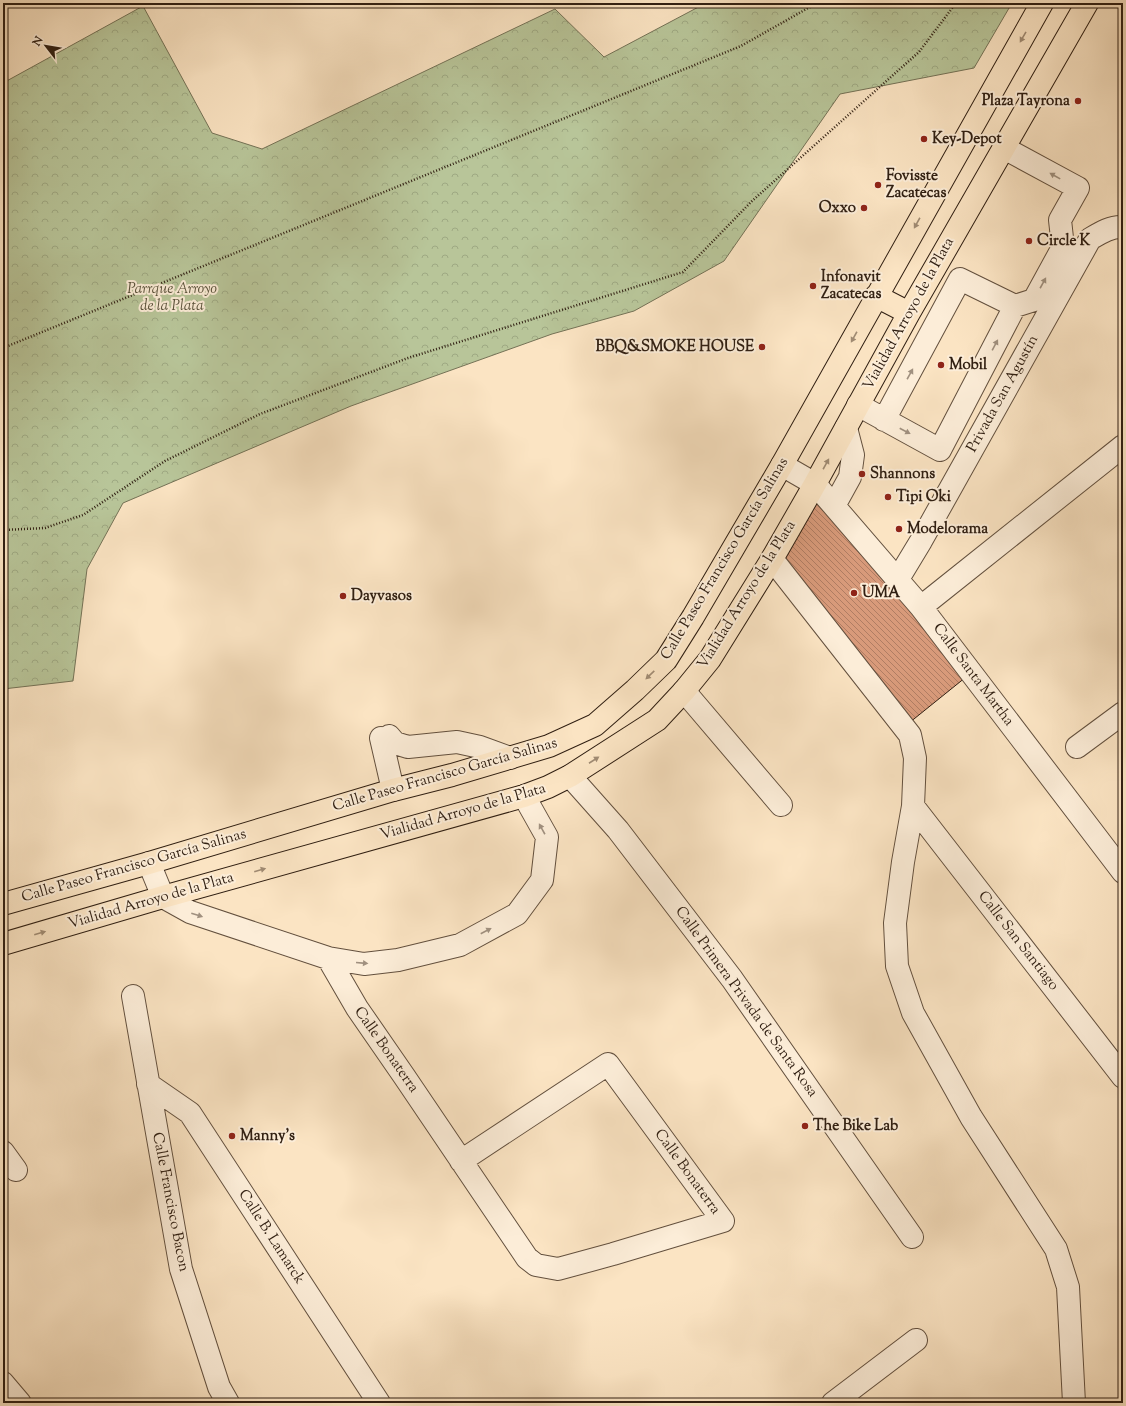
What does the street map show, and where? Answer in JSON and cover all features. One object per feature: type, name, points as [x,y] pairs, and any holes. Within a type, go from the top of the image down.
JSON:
[{"type":"main road","name":"Calle Paseo Francisco García Salinas","points":[[3,904],[149,863],[393,790],[452,775],[550,746],[595,725],[666,660],[693,617],[782,465],[1042,3]]},
{"type":"main road","name":"Vialidad Arroyo de la Plata","points":[[3,944],[548,788],[570,776],[657,720],[684,691],[710,659],[772,559],[1087,3]]},
{"type":"main road","points":[[876,296],[910,313]]},
{"type":"street","points":[[884,420],[960,279],[1015,306],[1034,300],[1063,247],[1060,220],[1078,188],[1004,148]]},
{"type":"street","name":"Privada San Agustín","points":[[898,579],[1090,239],[1103,231],[1118,227],[1123,228]]},
{"type":"street","points":[[858,406],[940,450],[1015,306]]},
{"type":"street","points":[[910,313],[935,327]]},
{"type":"street","points":[[834,506],[850,477],[853,455],[846,428]]},
{"type":"street","points":[[921,607],[1123,446]]},
{"type":"street","name":"Calle Santa Martha","points":[[782,465],[815,484],[898,579],[1123,872]]},
{"type":"street","points":[[772,559],[910,735],[916,758],[913,806],[903,862],[895,923],[897,966],[913,1013],[971,1117],[1056,1249],[1068,1287],[1074,1403]]},
{"type":"street","points":[[684,691],[781,805]]},
{"type":"street","points":[[1078,747],[1123,713]]},
{"type":"street","points":[[393,790],[385,737],[395,743],[408,747],[457,742],[480,747],[510,758]]},
{"type":"street","name":"Calle Primera Privada de Santa Rosa","points":[[570,776],[618,830],[732,979],[912,1237]]},
{"type":"street","points":[[149,863],[163,897],[190,912],[328,958],[364,964],[398,960],[460,945],[517,914],[542,880],[547,837],[524,796]]},
{"type":"street","name":"Calle San Santiago","points":[[913,806],[1123,1077]]},
{"type":"street","name":"Calle Bonaterra","points":[[328,958],[357,1008],[404,1076],[461,1161],[527,1258],[536,1265],[558,1269],[723,1221],[608,1064],[461,1161]]},
{"type":"street","name":"Calle Francisco Bacon","points":[[132,996],[181,1269],[220,1387],[228,1403]]},
{"type":"street","name":"Calle B. Lamarck","points":[[148,1084],[190,1113],[379,1403]]},
{"type":"street","points":[[3,1152],[16,1170]]},
{"type":"street","points":[[833,1403],[916,1340]]},
{"type":"street","points":[[3,1383],[20,1403]]},
{"type":"path","points":[[3,348],[741,46],[817,3]]},
{"type":"path","points":[[3,530],[45,528],[83,515],[165,461],[260,414],[408,358],[683,272],[752,201],[919,52],[956,3]]},
{"type":"green space","name":"Parrque Arroyo de la Plata","points":[[706,3],[1012,3],[974,68],[840,94],[724,261],[634,311],[552,334],[351,406],[123,503],[87,569],[73,681],[3,689],[3,83],[143,6],[212,133],[262,149],[555,9],[604,57]]},
{"type":"building","name":"UMA","points":[[815,484],[971,673],[904,727],[772,559]]},
{"type":"place","name":"Plaza Tayrona","points":[[1078,101]]},
{"type":"place","name":"Key-Depot","points":[[924,139]]},
{"type":"place","name":"Fovisste Zacatecas","points":[[878,185]]},
{"type":"place","name":"Oxxo","points":[[864,208]]},
{"type":"place","name":"Circle K","points":[[1029,241]]},
{"type":"place","name":"Infonavit Zacatecas","points":[[813,286]]},
{"type":"place","name":"BBQ&SMOKE HOUSE","points":[[762,347]]},
{"type":"place","name":"Mobil","points":[[941,365]]},
{"type":"place","name":"Shannons","points":[[862,474]]},
{"type":"place","name":"Tipi Oki","points":[[888,497]]},
{"type":"place","name":"Modelorama","points":[[899,529]]},
{"type":"place","name":"UMA","points":[[854,593]]},
{"type":"place","name":"Dayvasos","points":[[343,596]]},
{"type":"place","name":"The Bike Lab","points":[[805,1126]]},
{"type":"place","name":"Manny's","points":[[232,1136]]}]
